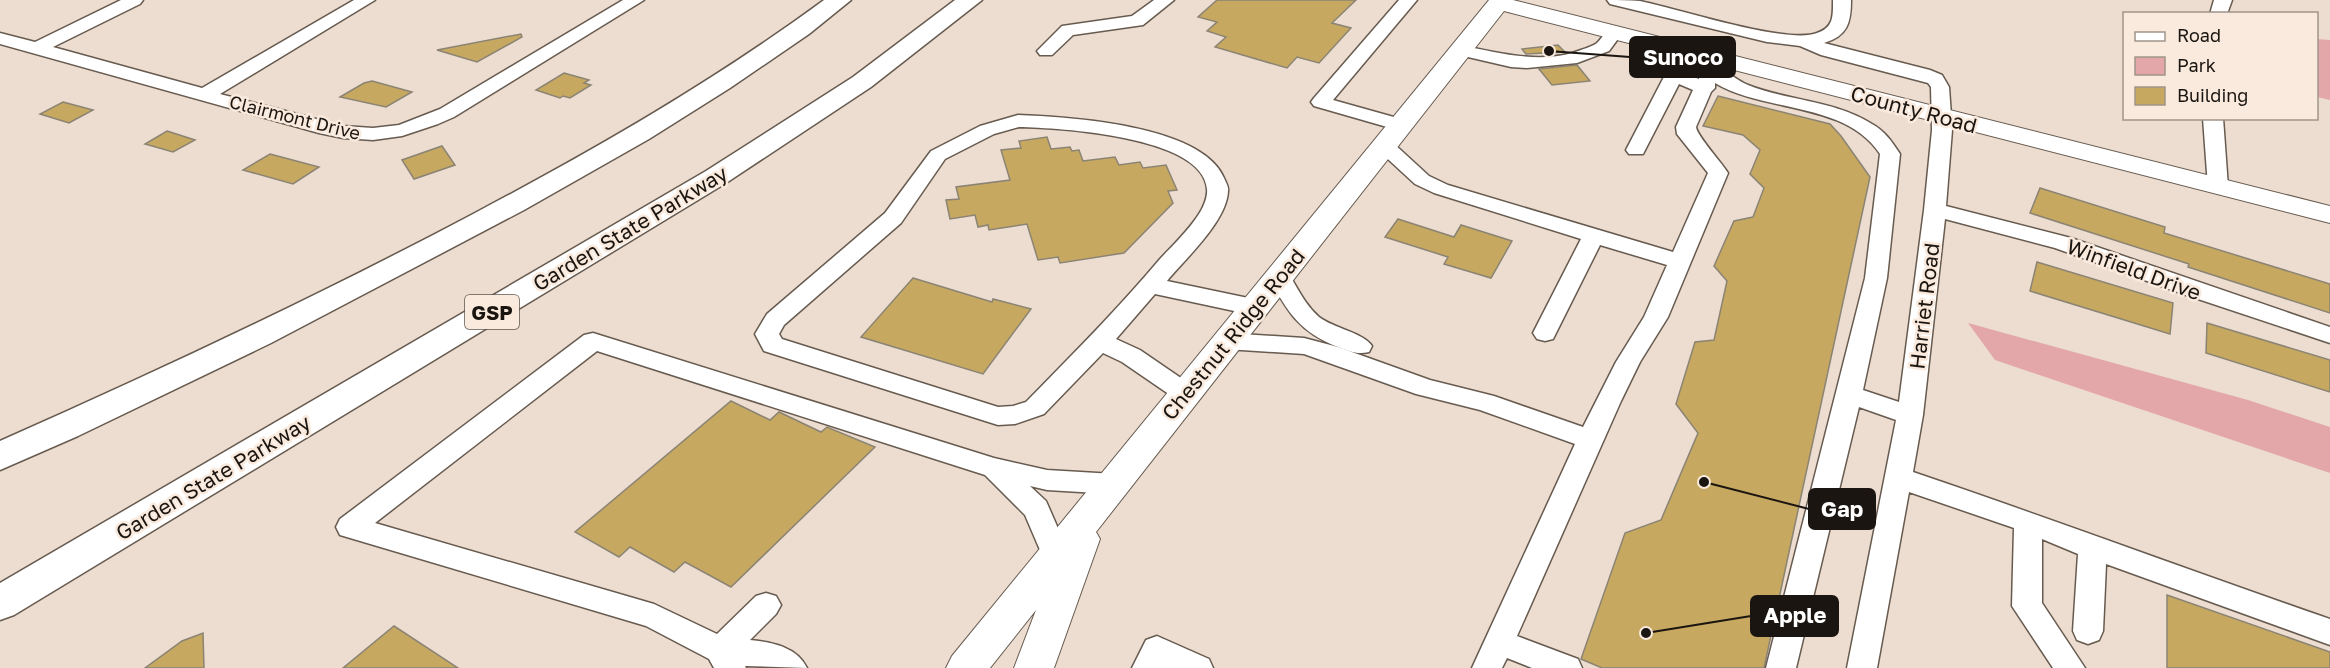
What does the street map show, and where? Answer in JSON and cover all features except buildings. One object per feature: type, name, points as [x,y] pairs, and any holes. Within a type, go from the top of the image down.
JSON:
[{"type":"highway","points":[[0,456],[221,354],[455,236],[556,181],[669,115],[839,0]]},
{"type":"highway","name":"Garden State Parkway","points":[[0,603],[716,177],[861,82],[970,0]]},
{"type":"main road","points":[[1558,0],[1606,30]]},
{"type":"main road","name":"Chestnut Ridge Road","points":[[966,668],[1461,50],[1495,1]]},
{"type":"main road","name":"County Road","points":[[1495,1],[2330,214]]},
{"type":"main road","points":[[1034,668],[1090,514]]},
{"type":"street","points":[[37,48],[134,0]]},
{"type":"street","points":[[206,94],[366,0]]},
{"type":"street","name":"Clairmont Drive","points":[[0,38],[358,136],[387,134],[418,126],[447,113],[635,0]]},
{"type":"street","points":[[1046,51],[1068,30],[1137,21],[1165,0]]},
{"type":"street","points":[[1408,0],[1321,102],[1393,135],[1422,180],[1459,195],[1681,262]]},
{"type":"street","points":[[1616,0],[1767,37],[1804,41],[1822,38],[1838,28],[1842,20],[1842,0]]},
{"type":"street","points":[[1461,50],[1511,62],[1527,63],[1577,58],[1603,47],[1606,30]]},
{"type":"street","name":"Harriet Road","points":[[1804,41],[1827,51],[1930,77],[1940,87],[1942,130],[1935,210],[1910,415],[1862,668]]},
{"type":"street","points":[[1672,46],[1707,79]]},
{"type":"street","points":[[1636,150],[1672,79],[1680,78],[1725,81],[1744,90],[1850,120],[1866,129],[1888,149],[1890,159],[1888,183],[1876,278],[1850,395],[1781,668]]},
{"type":"street","points":[[1567,668],[1493,655],[1590,440],[1628,362],[1656,317],[1718,173],[1707,156],[1689,139],[1686,130],[1707,79]]},
{"type":"street","points":[[2213,120],[2218,187]]},
{"type":"street","points":[[1018,121],[1053,121],[1104,127],[1185,149],[1208,166],[1218,189],[1208,217],[1153,284],[1035,408],[1015,415],[998,416],[773,345],[767,334],[775,320],[893,218],[938,155],[987,130],[1018,121]]},
{"type":"street","name":"Winfield Drive","points":[[1935,210],[2063,243],[2204,294],[2330,335]]},
{"type":"street","points":[[1545,333],[1594,236]]},
{"type":"street","points":[[1279,276],[1300,313],[1322,332],[1434,374],[1485,402]]},
{"type":"street","points":[[1153,284],[1165,290],[1253,308]]},
{"type":"street","points":[[792,668],[770,655],[726,659],[676,625],[630,608],[350,527],[593,341],[994,468],[1047,480],[1114,484]]},
{"type":"street","points":[[1099,341],[1131,356],[1185,393]]},
{"type":"street","points":[[1226,342],[1304,346],[1425,388],[1485,402],[1590,440]]},
{"type":"street","points":[[1850,395],[1910,415]]},
{"type":"street","points":[[994,468],[1036,509],[1056,556]]},
{"type":"street","points":[[1899,478],[2028,522],[2093,548],[2330,632]]},
{"type":"street","points":[[2028,522],[2027,606],[2070,668]]},
{"type":"street","points":[[2088,631],[2093,548]]},
{"type":"street","points":[[726,659],[766,605]]},
{"type":"street","points":[[1147,668],[1157,650],[1198,668]]},
{"type":"green space","points":[[2318,39],[2330,40],[2330,100],[2318,97]]},
{"type":"green space","points":[[1968,323],[2248,400],[2330,427],[2330,473],[1995,360]]},
{"type":"place","name":"Sunoco","points":[[1549,51]]},
{"type":"place","name":"Gap","points":[[1704,482]]},
{"type":"place","name":"Apple","points":[[1646,633]]}]
